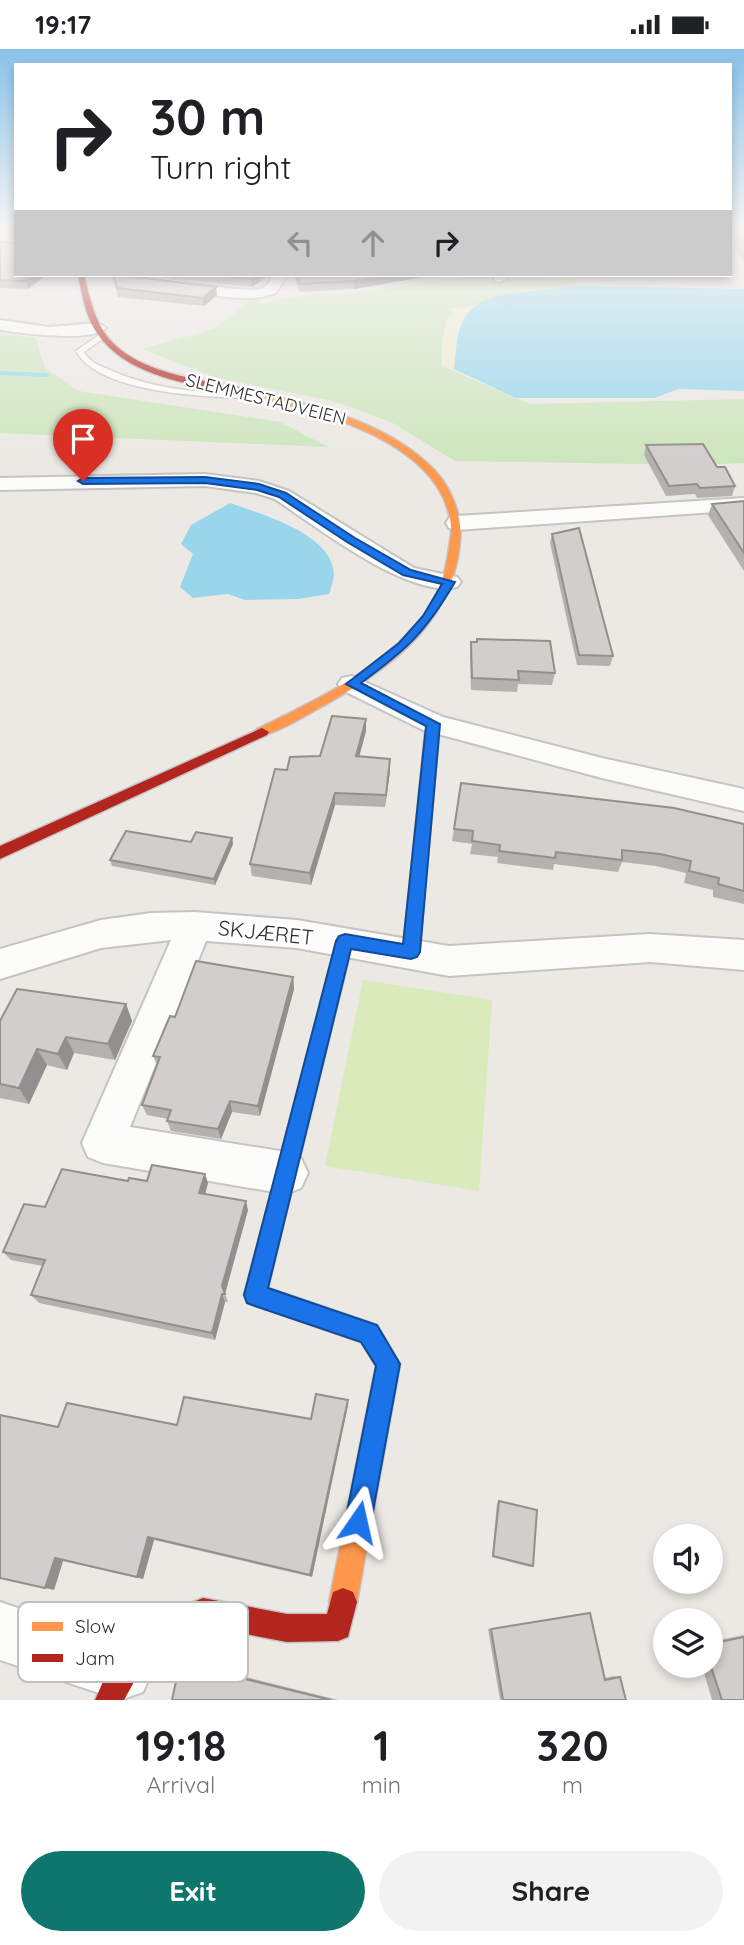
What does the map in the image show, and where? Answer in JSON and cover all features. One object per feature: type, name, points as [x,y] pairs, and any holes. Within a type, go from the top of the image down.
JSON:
[{"type":"main road","points":[[88,304],[100,332]]},
{"type":"main road","name":"SLEMMESTADVEIEN","points":[[0,853],[298,714],[352,684],[404,645],[428,618],[449,582],[456,554],[457,523],[446,490],[420,461],[390,439],[345,417],[181,377],[149,366],[118,350],[100,332]]},
{"type":"main road","points":[[248,1620],[287,1627],[338,1627],[388,1364],[369,1333],[255,1295],[345,941]]},
{"type":"street","points":[[0,325],[49,332],[100,332]]},
{"type":"street","points":[[0,484],[205,480],[259,487],[282,495],[407,573],[449,582]]},
{"type":"street","points":[[457,523],[744,504]]},
{"type":"street","points":[[352,684],[433,724],[602,768],[744,800]]},
{"type":"street","points":[[195,926],[103,1143],[286,1173]]},
{"type":"street","name":"SKJÆRET","points":[[0,964],[102,934],[151,927],[195,926],[345,941],[449,961],[650,948],[744,955]]},
{"type":"street","points":[[0,1631],[18,1639]]},
{"type":"lane","points":[[100,332],[80,351],[86,362],[131,382],[197,395],[264,396]]},
{"type":"lane","points":[[411,952],[433,724]]},
{"type":"green space","points":[[245,304],[479,304],[450,309],[455,315],[447,318],[442,342],[442,366],[530,404],[744,399],[744,463],[699,465],[455,461],[391,422],[333,401],[217,378],[142,349],[216,328]]},
{"type":"green space","points":[[0,335],[35,337],[45,368],[79,391],[280,422],[328,447],[0,433]]},
{"type":"green space","points":[[363,980],[492,1000],[479,1191],[325,1166]]},
{"type":"sand","points":[[473,306],[462,322],[454,369],[442,366],[442,342],[447,318],[454,315],[449,309]]},
{"type":"water","points":[[480,304],[744,304],[744,391],[679,389],[654,398],[516,398],[454,369],[459,332],[471,310]]},
{"type":"water","points":[[230,503],[292,527],[321,547],[330,559],[334,573],[329,594],[298,599],[245,600],[228,594],[193,598],[180,587],[193,554],[181,544],[191,525]]},
{"type":"building","points":[[703,444],[717,467],[725,467],[735,486],[669,486],[646,445]]},
{"type":"building","points":[[744,501],[744,553],[712,504]]},
{"type":"building","points":[[579,528],[613,656],[579,655],[552,534]]},
{"type":"building","points":[[477,639],[550,641],[555,673],[518,671],[519,680],[472,678],[471,642],[477,642]]},
{"type":"building","points":[[332,716],[366,719],[356,756],[390,759],[386,795],[335,793],[310,873],[250,864],[275,769],[287,770],[290,757],[320,756]]},
{"type":"building","points":[[461,783],[674,808],[744,824],[744,891],[718,884],[719,878],[689,871],[691,861],[660,854],[622,850],[622,860],[556,852],[555,858],[499,851],[500,845],[472,841],[473,831],[454,829]]},
{"type":"building","points":[[126,831],[191,842],[196,832],[232,838],[214,879],[110,860]]},
{"type":"building","points":[[196,961],[293,977],[258,1106],[230,1101],[218,1129],[167,1121],[171,1110],[142,1105],[160,1057],[153,1056],[170,1016],[175,1017]]},
{"type":"building","points":[[17,989],[126,1004],[108,1044],[66,1037],[58,1054],[37,1049],[19,1088],[0,1084],[0,1021]]},
{"type":"building","points":[[152,1165],[205,1174],[199,1193],[246,1201],[222,1286],[225,1294],[222,1294],[212,1333],[31,1295],[45,1260],[3,1252],[24,1204],[45,1207],[62,1169],[128,1181],[129,1178],[147,1181]]},
{"type":"building","points":[[316,1394],[348,1400],[310,1575],[148,1537],[137,1577],[55,1558],[45,1588],[0,1578],[0,1415],[58,1427],[67,1403],[177,1425],[184,1397],[311,1419]]},
{"type":"building","points":[[499,1501],[537,1510],[533,1566],[493,1556]]},
{"type":"building","points":[[590,1613],[605,1680],[620,1677],[626,1700],[503,1700],[491,1629]]},
{"type":"building","points":[[744,1637],[744,1700],[722,1700],[715,1678],[723,1678],[723,1641]]},
{"type":"building","points":[[248,1680],[331,1700],[172,1700],[176,1682],[248,1682]]},
{"type":"waterway","points":[[0,373],[47,375]]},
{"type":"traffic: slow","points":[[253,393],[323,412],[396,443],[425,466],[447,493],[457,527],[452,566],[446,584],[439,601],[417,631],[363,676],[262,732]]},
{"type":"traffic: slow","points":[[285,1177],[255,1295],[369,1333],[388,1364],[343,1602]]},
{"type":"traffic: jam","points":[[88,304],[103,336],[117,350],[134,361],[172,376],[253,393]]},
{"type":"traffic: jam","points":[[0,853],[262,732]]},
{"type":"traffic: jam","points":[[285,1177],[345,941]]},
{"type":"traffic: jam","points":[[248,1621],[287,1628],[338,1627],[343,1602]]},
{"type":"traffic: jam","points":[[109,1700],[117,1682]]},
{"type":"route","points":[[83,481],[205,480],[271,490],[407,573],[449,582],[428,618],[404,645],[352,684],[433,724],[411,952],[345,941],[255,1295],[369,1333],[388,1364],[358,1522]]}]
